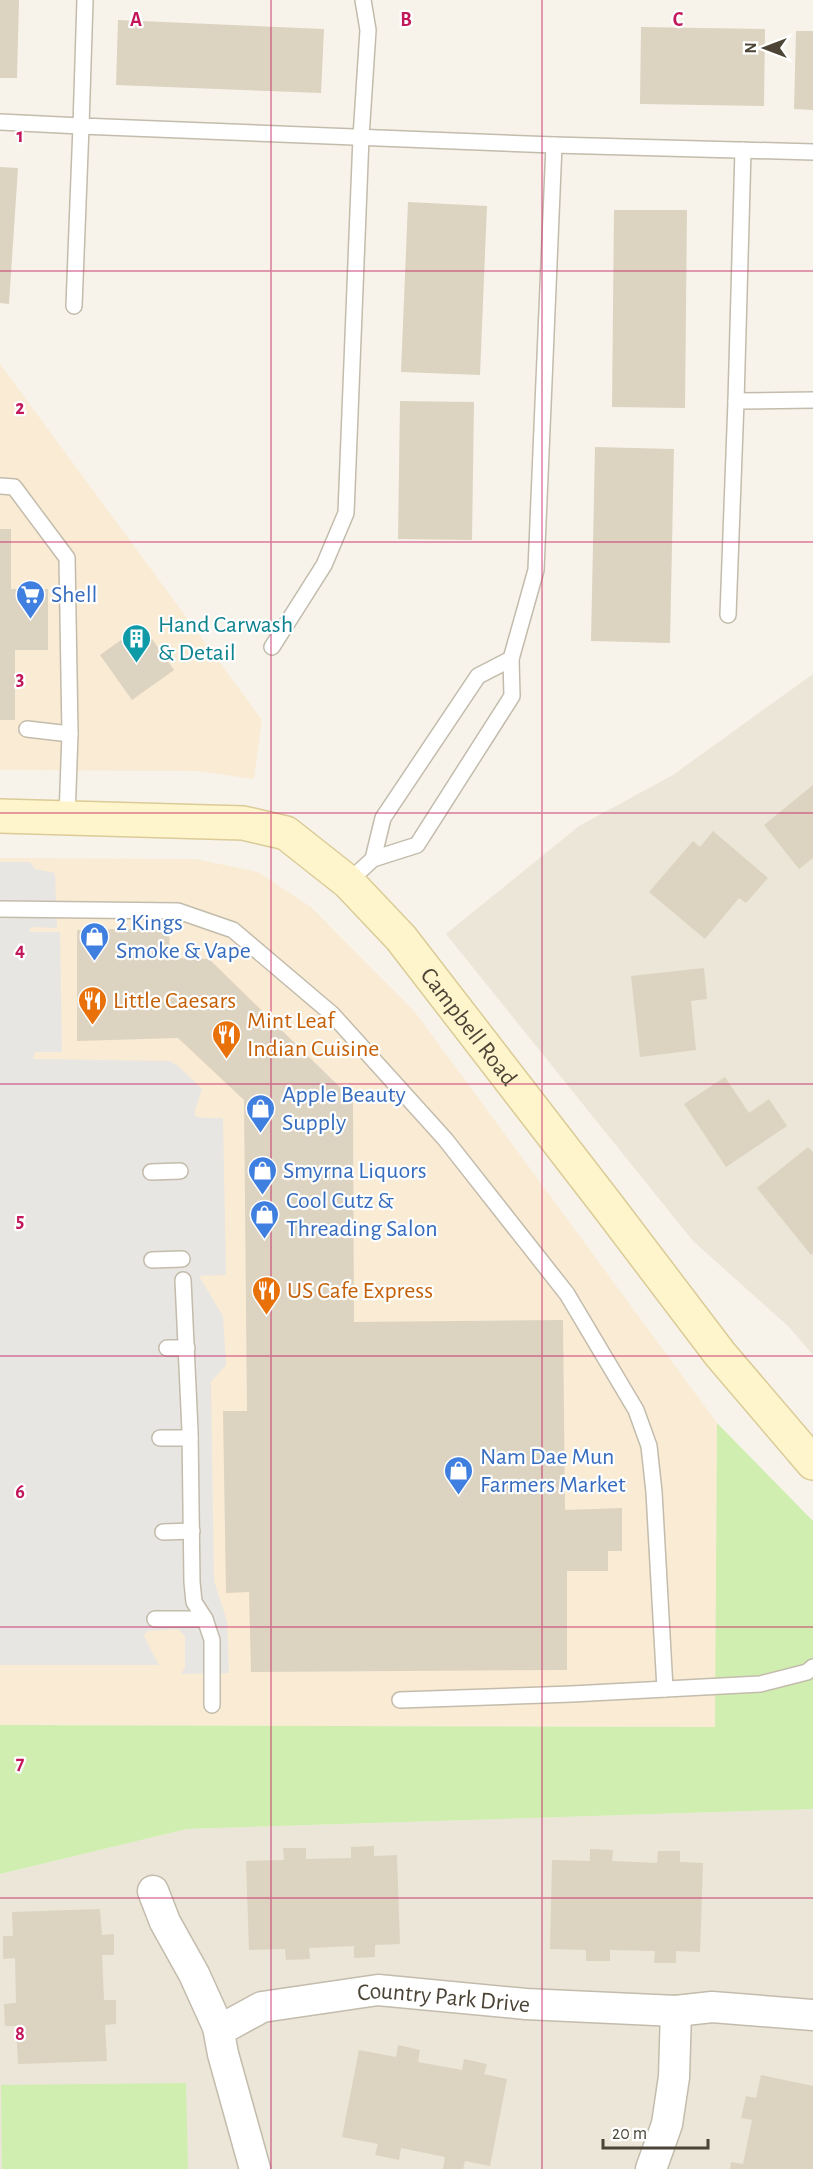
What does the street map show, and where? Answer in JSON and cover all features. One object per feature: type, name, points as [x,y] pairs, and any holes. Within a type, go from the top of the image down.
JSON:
[{"type":"street","name":"Campbell Road","points":[[0,816],[243,823],[286,833],[348,882],[401,938],[720,1354],[813,1463]]},
{"type":"street","points":[[153,1891],[165,1922],[194,1974],[218,2027],[223,2054],[255,2169]]},
{"type":"street","name":"Country Park Drive","points":[[218,2027],[229,2025],[262,2007],[378,1990],[526,2004],[676,2011],[712,2007],[813,2015]]},
{"type":"street","points":[[651,2169],[668,2124],[674,2077],[676,2011]]},
{"type":"lane","points":[[74,306],[85,0]]},
{"type":"lane","points":[[272,647],[324,565],[346,513],[361,137],[368,30],[363,0]]},
{"type":"lane","points":[[0,122],[554,145],[813,152]]},
{"type":"lane","points":[[348,882],[373,859],[417,845],[512,696],[511,659],[536,570],[554,145]]},
{"type":"lane","points":[[728,615],[743,150]]},
{"type":"lane","points":[[736,400],[813,400]]},
{"type":"lane","points":[[0,486],[14,487],[68,558],[70,734],[68,817]]},
{"type":"lane","points":[[373,859],[383,818],[478,676],[511,659]]},
{"type":"lane","points":[[27,729],[70,734]]},
{"type":"lane","points":[[0,909],[178,911],[233,930],[332,1014],[445,1139],[567,1294],[636,1410],[649,1446],[654,1492],[665,1689]]},
{"type":"lane","points":[[151,1172],[180,1171]]},
{"type":"lane","points":[[152,1260],[182,1259]]},
{"type":"lane","points":[[183,1280],[188,1348],[192,1582],[194,1602],[205,1619],[212,1640],[212,1705]]},
{"type":"lane","points":[[167,1348],[188,1348]]},
{"type":"lane","points":[[160,1438],[190,1438]]},
{"type":"lane","points":[[163,1532],[192,1531]]},
{"type":"lane","points":[[155,1619],[205,1619]]},
{"type":"lane","points":[[400,1700],[760,1684],[807,1672],[813,1667]]},
{"type":"shaded area","points":[[0,364],[262,720],[254,779],[197,771],[0,770]]},
{"type":"shaded area","points":[[813,674],[813,1355],[789,1327],[693,1241],[446,934],[579,826],[673,775]]},
{"type":"shaded area","points":[[0,858],[195,859],[258,872],[311,907],[415,1012],[717,1423],[716,1727],[0,1725]]},
{"type":"shaded area","points":[[0,862],[30,862],[35,869],[55,873],[57,928],[32,927],[29,930],[31,932],[60,932],[62,1052],[35,1052],[33,1059],[169,1061],[177,1065],[202,1089],[195,1116],[223,1118],[226,1275],[199,1276],[223,1316],[226,1365],[211,1382],[214,1581],[227,1621],[229,1673],[181,1674],[185,1668],[185,1636],[178,1629],[147,1631],[144,1636],[159,1665],[0,1665]]},
{"type":"shaded area","points":[[813,1809],[813,2169],[0,2169],[0,1874],[187,1829]]},
{"type":"green space","points":[[717,1423],[813,1521],[813,1809],[187,1829],[0,1874],[0,1725],[715,1727]]},
{"type":"green space","points":[[186,2083],[188,2169],[2,2169],[1,2085]]},
{"type":"building","points":[[0,0],[19,0],[17,78],[0,78]]},
{"type":"building","points":[[118,20],[324,29],[321,93],[116,85]]},
{"type":"building","points":[[641,27],[765,29],[764,106],[640,104]]},
{"type":"building","points":[[796,31],[813,31],[813,110],[794,109]]},
{"type":"building","points":[[0,167],[18,168],[9,304],[0,303]]},
{"type":"building","points":[[408,202],[487,206],[480,375],[401,372]]},
{"type":"building","points":[[614,210],[687,210],[685,408],[612,407]]},
{"type":"building","points":[[400,401],[474,402],[472,540],[398,539]]},
{"type":"building","points":[[595,447],[674,449],[670,643],[591,641]]},
{"type":"building","name":"Shell","points":[[0,529],[11,529],[11,589],[48,589],[48,650],[15,650],[15,720],[0,720]]},
{"type":"building","name":"Hand Carwash & Detail","points":[[142,625],[174,670],[132,700],[100,655]]},
{"type":"building","points":[[813,785],[813,858],[799,869],[764,825]]},
{"type":"building","points":[[713,831],[768,878],[746,903],[739,898],[705,939],[649,892],[693,841],[700,847]]},
{"type":"building","points":[[169,928],[170,958],[209,959],[353,1100],[354,1322],[563,1320],[565,1510],[622,1508],[622,1551],[608,1551],[608,1571],[567,1571],[567,1670],[251,1672],[249,1592],[226,1593],[223,1411],[247,1411],[244,1100],[178,1038],[77,1041],[77,930]]},
{"type":"building","points":[[704,968],[707,999],[691,1001],[696,1050],[640,1057],[631,976]]},
{"type":"building","points":[[725,1077],[749,1113],[769,1099],[787,1126],[726,1167],[684,1104]]},
{"type":"building","points":[[808,1147],[813,1152],[813,1253],[811,1255],[757,1188]]},
{"type":"building","points":[[374,1846],[374,1856],[397,1855],[400,1944],[375,1945],[375,1957],[354,1958],[354,1946],[309,1948],[310,1959],[286,1960],[285,1949],[249,1950],[246,1861],[284,1860],[283,1848],[306,1848],[306,1859],[351,1858],[351,1847]]},
{"type":"building","points":[[590,1849],[613,1850],[612,1861],[657,1863],[658,1851],[680,1851],[680,1862],[703,1863],[700,1952],[676,1951],[676,1963],[654,1963],[655,1951],[610,1950],[610,1961],[586,1961],[586,1950],[550,1949],[552,1860],[590,1861]]},
{"type":"building","points":[[100,1909],[102,1935],[114,1934],[114,1955],[102,1955],[104,2000],[116,2000],[116,2024],[105,2025],[107,2061],[18,2064],[16,2026],[5,2026],[4,2004],[16,2003],[15,1958],[3,1959],[3,1936],[13,1936],[12,1912]]},
{"type":"building","points":[[398,2045],[420,2050],[418,2062],[462,2070],[464,2059],[487,2064],[484,2074],[507,2079],[490,2166],[465,2161],[463,2169],[443,2169],[445,2157],[401,2148],[399,2160],[375,2155],[378,2144],[342,2137],[359,2050],[396,2057]]},
{"type":"building","points":[[761,2075],[813,2086],[813,2169],[730,2169],[731,2162],[743,2164],[752,2120],[741,2118],[746,2096],[756,2098]]},
{"type":"place","name":"Shell","points":[[30,620]]},
{"type":"place","name":"Hand Carwash & Detail","points":[[137,664]]},
{"type":"place","name":"2 Kings Smoke & Vape","points":[[95,962]]},
{"type":"place","name":"Little Caesars","points":[[92,1026]]},
{"type":"place","name":"Mint Leaf Indian Cuisine","points":[[226,1060]]},
{"type":"place","name":"Apple Beauty Supply","points":[[261,1134]]},
{"type":"place","name":"Smyrna Liquors","points":[[262,1196]]},
{"type":"place","name":"Cool Cutz & Threading Salon","points":[[265,1240]]},
{"type":"place","name":"US Cafe Express","points":[[266,1316]]},
{"type":"place","name":"Nam Dae Mun Farmers Market","points":[[459,1496]]}]
